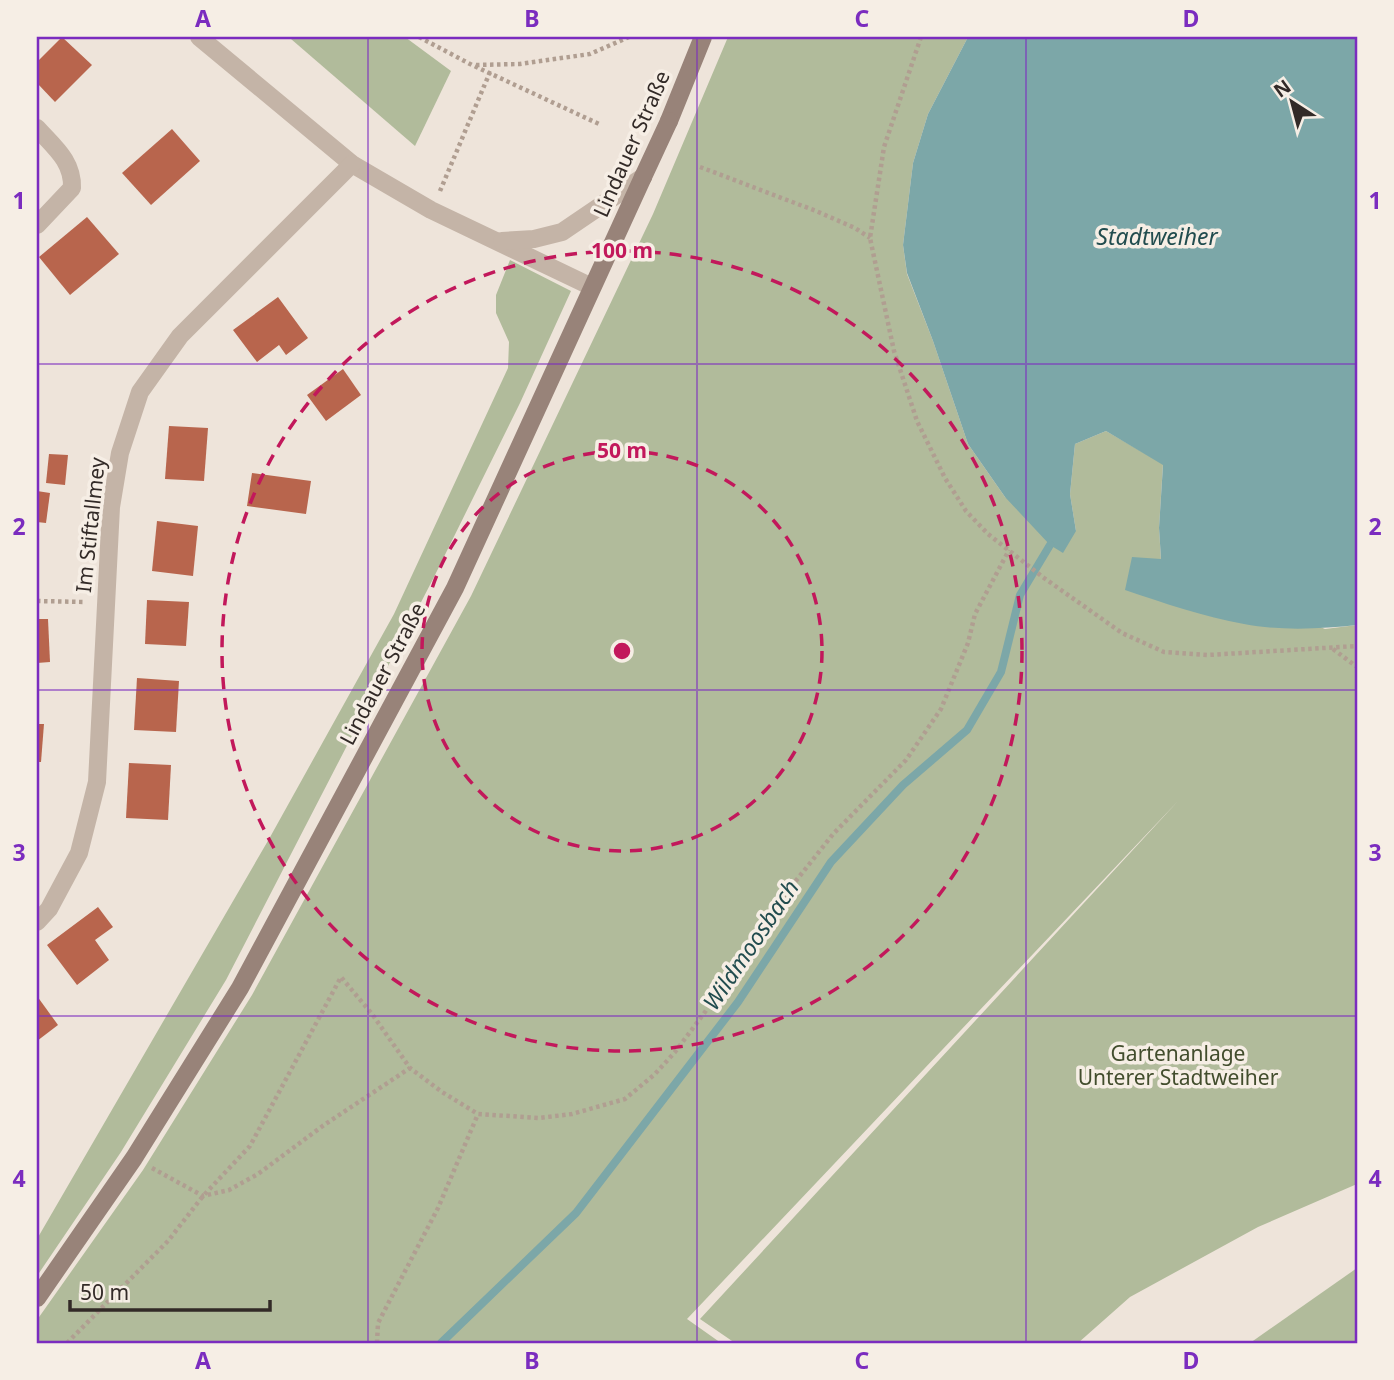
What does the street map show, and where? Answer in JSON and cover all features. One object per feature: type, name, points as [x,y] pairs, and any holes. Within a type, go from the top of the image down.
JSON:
[{"type":"main road","name":"Lindauer Straße","points":[[37,1298],[134,1158],[240,988],[455,589],[669,121],[703,37]]},
{"type":"street","points":[[199,37],[352,164],[431,210],[592,287]]},
{"type":"street","points":[[37,128],[64,157],[73,174],[72,188],[37,225]]},
{"type":"street","name":"Im Stiftallmey","points":[[37,922],[49,909],[79,853],[97,782],[111,508],[120,453],[140,392],[180,336],[352,164]]},
{"type":"street","points":[[498,242],[534,239],[562,232],[643,177]]},
{"type":"path","points":[[419,37],[472,65],[599,124]]},
{"type":"path","points":[[472,65],[520,64],[590,54],[629,37]]},
{"type":"path","points":[[921,37],[884,147],[870,238],[894,351],[917,421],[945,478],[966,511],[1020,561],[1122,633],[1164,652],[1208,655],[1357,646]]},
{"type":"path","points":[[431,210],[490,72]]},
{"type":"path","points":[[700,167],[816,211],[870,238]]},
{"type":"path","points":[[67,1343],[169,1241],[202,1196],[250,1146],[341,977],[372,1014],[410,1068],[478,1114],[539,1118],[572,1114],[625,1099],[655,1074],[705,1013],[735,965],[791,887],[834,833],[906,760],[941,709],[968,643],[975,614],[1009,550]]},
{"type":"path","points":[[37,601],[106,603]]},
{"type":"path","points":[[1333,649],[1357,667]]},
{"type":"path","points":[[134,1158],[202,1196],[229,1190],[258,1174],[324,1125],[410,1068]]},
{"type":"path","points":[[377,1343],[378,1323],[438,1208],[478,1114]]},
{"type":"green space","points":[[405,37],[451,71],[415,146],[291,39]]},
{"type":"green space","name":"Gartenanlage Unterer Stadtweiher","points":[[728,37],[968,37],[928,114],[913,163],[903,245],[907,274],[968,444],[1005,497],[1076,531],[1070,494],[1075,444],[1106,431],[1163,464],[1159,528],[1161,560],[1325,629],[1357,625],[1357,1184],[1258,1227],[1130,1297],[1078,1343],[735,1343],[700,1319],[1179,800],[687,1319],[721,1343],[37,1343],[37,1320],[143,1170],[252,995],[471,596],[653,214]]},
{"type":"green space","points":[[510,260],[571,291],[520,403],[433,579],[226,980],[121,1152],[37,1276],[37,1239],[269,839],[394,614],[508,368],[509,342],[496,313],[496,295]]},
{"type":"green space","points":[[1357,1268],[1357,1343],[1250,1343]]},
{"type":"water","name":"Stadtweiher","points":[[968,37],[1357,37],[1357,625],[1300,629],[1257,626],[1199,614],[1125,590],[1132,557],[1161,559],[1159,528],[1163,465],[1106,431],[1075,444],[1070,494],[1076,531],[1063,553],[1050,545],[1005,497],[968,444],[907,273],[903,245],[913,163],[928,114]]},
{"type":"building","points":[[62,37],[92,65],[55,102],[37,83],[37,62]]},
{"type":"building","points":[[172,129],[200,161],[151,205],[122,173]]},
{"type":"building","points":[[87,217],[119,254],[70,295],[39,257]]},
{"type":"building","points":[[278,297],[308,338],[286,355],[279,345],[257,362],[233,330]]},
{"type":"building","points":[[343,369],[361,395],[326,421],[307,395]]},
{"type":"building","points":[[169,426],[208,428],[204,481],[165,479]]},
{"type":"building","points":[[49,454],[68,455],[65,485],[46,483]]},
{"type":"building","points":[[252,473],[311,481],[306,514],[247,506]]},
{"type":"building","points":[[37,491],[50,493],[46,523],[37,522]]},
{"type":"building","points":[[157,521],[198,526],[193,576],[152,571]]},
{"type":"building","points":[[147,600],[189,602],[186,646],[145,644]]},
{"type":"building","points":[[37,619],[48,619],[50,662],[37,663]]},
{"type":"building","points":[[137,678],[179,681],[176,732],[134,730]]},
{"type":"building","points":[[37,724],[44,724],[41,762],[37,762]]},
{"type":"building","points":[[129,763],[171,765],[168,820],[126,818]]},
{"type":"building","points":[[98,907],[113,927],[95,940],[109,960],[77,985],[47,945]]},
{"type":"building","points":[[37,996],[58,1025],[37,1041]]},
{"type":"waterway","name":"Wildmoosbach","points":[[441,1343],[576,1213],[738,1002],[831,862],[903,785],[967,730],[1001,672],[1020,595],[1050,545]]}]
